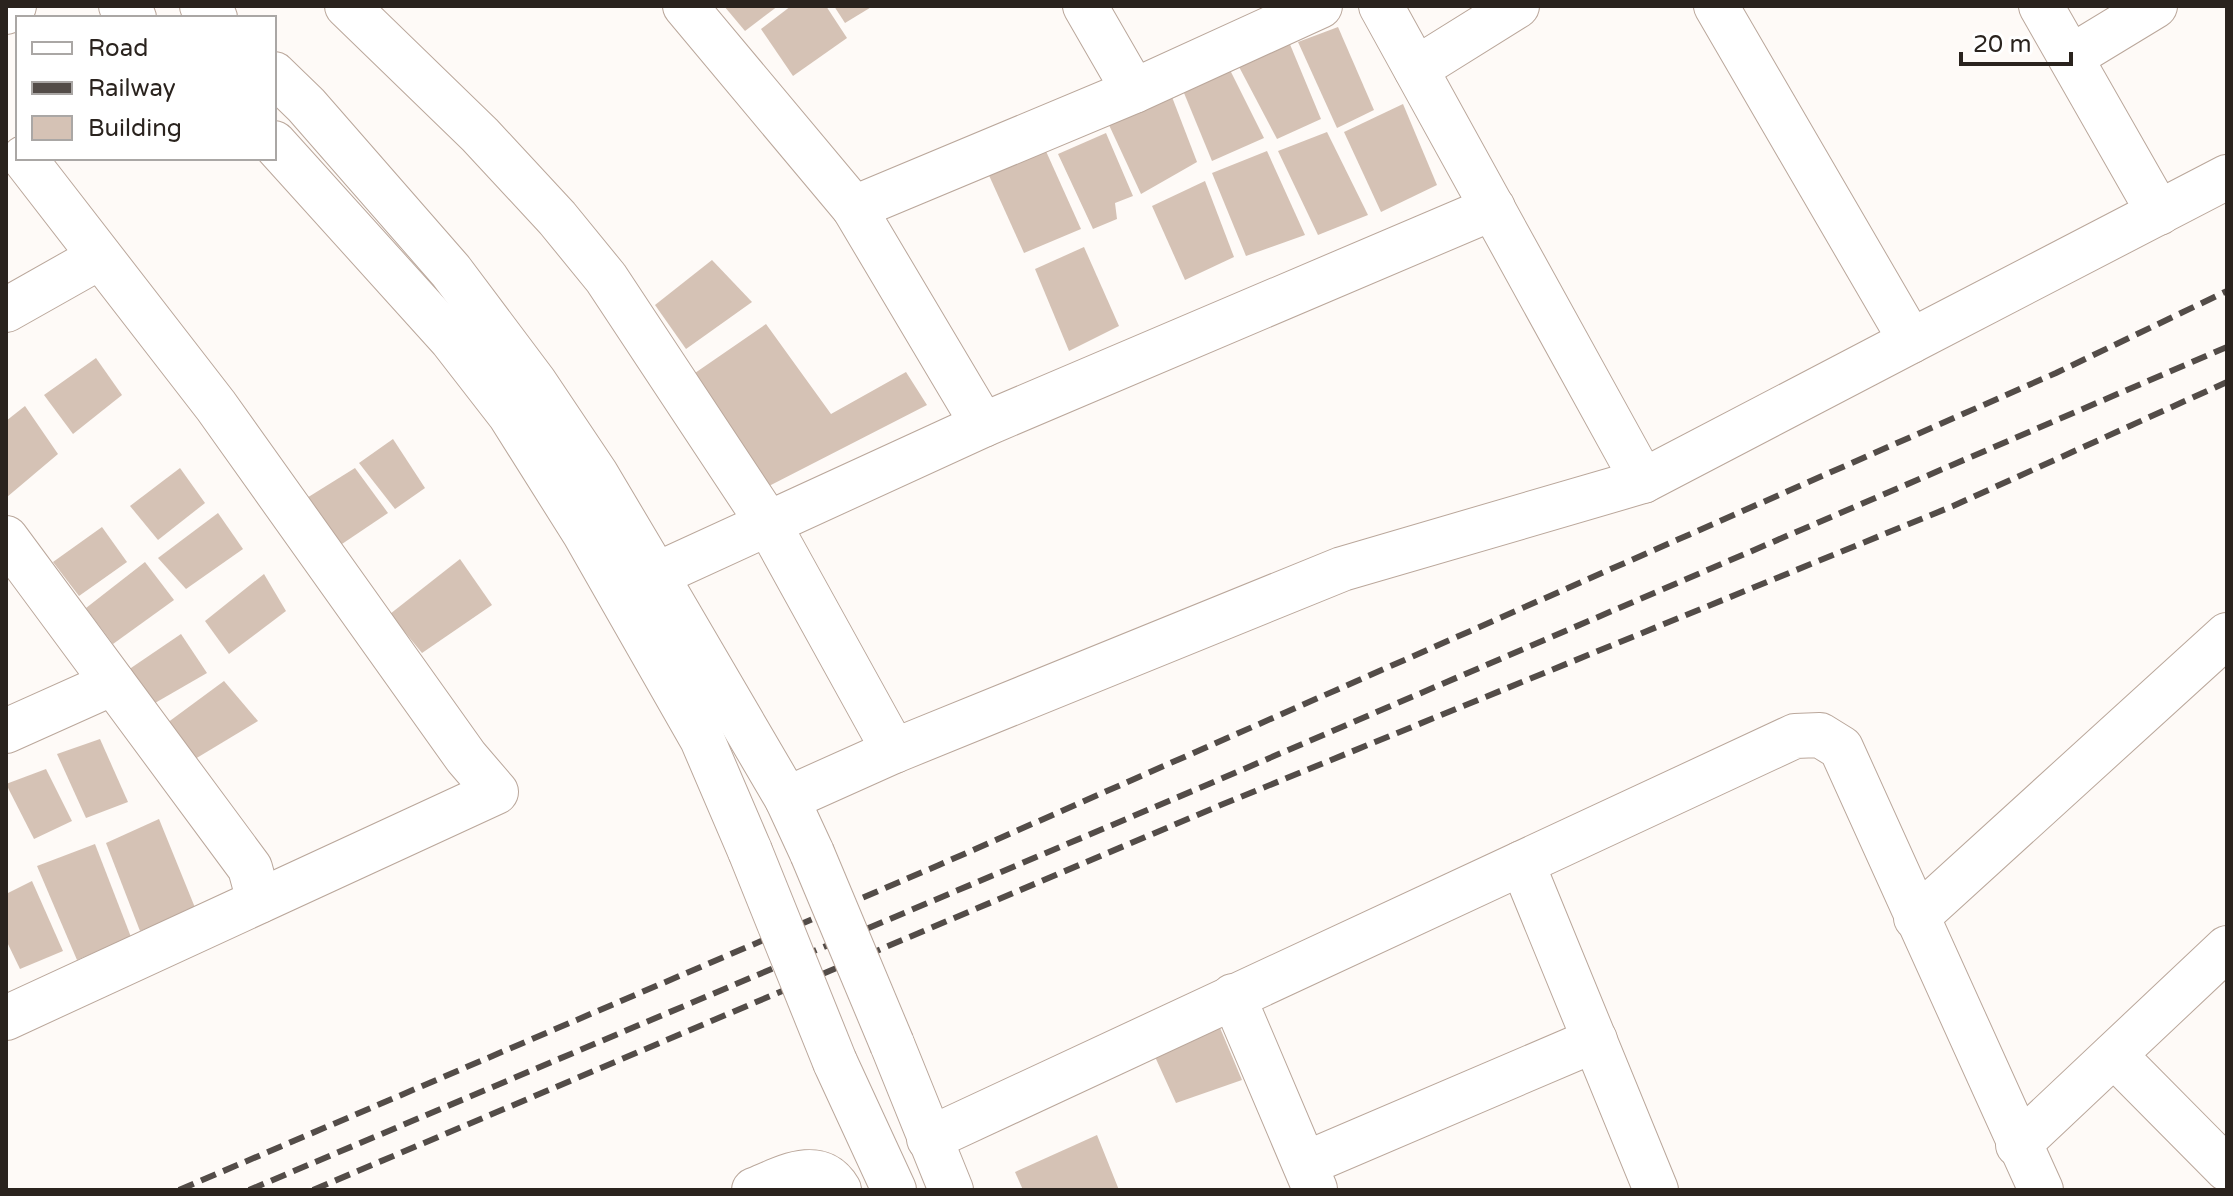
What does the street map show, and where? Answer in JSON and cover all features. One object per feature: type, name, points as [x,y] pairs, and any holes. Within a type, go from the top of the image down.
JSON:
[{"type":"street","points":[[6,12],[14,6]]},
{"type":"street","points":[[347,6],[480,135],[557,218],[606,278],[768,523],[894,751]]},
{"type":"street","points":[[685,6],[854,208],[983,425]]},
{"type":"street","points":[[1085,6],[1134,91]]},
{"type":"street","points":[[854,208],[1134,91],[1320,6]]},
{"type":"street","points":[[1381,6],[1643,481]]},
{"type":"street","points":[[1416,69],[1517,6]]},
{"type":"street","points":[[1716,6],[1911,341]]},
{"type":"street","points":[[2041,6],[2159,213]]},
{"type":"street","points":[[2071,57],[2155,6]]},
{"type":"street","points":[[276,76],[306,105],[451,271],[535,383],[596,474],[787,799],[951,1190]]},
{"type":"street","points":[[276,145],[451,339],[510,415],[585,534],[702,739],[835,1062],[894,1190]]},
{"type":"street","points":[[6,1018],[496,792],[466,757],[216,406],[26,160]]},
{"type":"street","points":[[787,799],[894,751],[1342,569],[1643,481],[2227,177]]},
{"type":"street","points":[[656,575],[983,425],[1493,208]]},
{"type":"street","points":[[6,310],[100,257]]},
{"type":"street","points":[[6,538],[250,868],[259,901]]},
{"type":"street","points":[[1916,918],[2227,635]]},
{"type":"street","points":[[6,731],[113,683]]},
{"type":"street","points":[[929,1139],[1795,736],[1820,735],[1841,748],[2018,1145],[2041,1190]]},
{"type":"street","points":[[1522,863],[1656,1190]]},
{"type":"street","points":[[2018,1145],[2227,948]]},
{"type":"street","points":[[1233,996],[1310,1177],[1595,1040]]},
{"type":"street","points":[[2114,1055],[2227,1169]]},
{"type":"street","points":[[754,1190],[798,1172],[818,1171],[834,1182],[839,1190]]},
{"type":"building","points":[[724,6],[778,6],[745,31]]},
{"type":"building","points":[[791,6],[826,6],[847,38],[793,76],[761,29]]},
{"type":"building","points":[[834,6],[873,6],[845,23]]},
{"type":"building","points":[[1338,27],[1374,110],[1337,128],[1298,42]]},
{"type":"building","points":[[1289,42],[1321,119],[1277,139],[1237,63]]},
{"type":"building","points":[[1230,70],[1264,138],[1212,161],[1184,93]]},
{"type":"building","points":[[1172,97],[1197,162],[1141,194],[1109,125]]},
{"type":"building","points":[[1403,104],[1437,185],[1381,212],[1344,132]]},
{"type":"building","points":[[1327,132],[1368,215],[1318,235],[1278,151]]},
{"type":"building","points":[[1106,133],[1133,196],[1115,203],[1117,219],[1093,229],[1058,154]]},
{"type":"building","points":[[1045,149],[1081,229],[1024,253],[987,171]]},
{"type":"building","points":[[1267,151],[1305,235],[1246,256],[1212,173]]},
{"type":"building","points":[[1205,181],[1234,257],[1185,280],[1152,206]]},
{"type":"building","points":[[1084,247],[1119,326],[1069,351],[1035,269]]},
{"type":"building","points":[[712,260],[752,302],[686,349],[655,305]]},
{"type":"building","points":[[766,324],[831,414],[906,372],[927,405],[769,486],[695,373]]},
{"type":"building","points":[[96,358],[122,395],[73,434],[44,395]]},
{"type":"building","points":[[25,406],[58,454],[7,497],[6,421]]},
{"type":"building","points":[[393,439],[425,488],[395,509],[359,463]]},
{"type":"building","points":[[180,468],[205,503],[158,540],[130,506]]},
{"type":"building","points":[[355,468],[388,513],[336,548],[302,501]]},
{"type":"building","points":[[218,513],[243,549],[186,589],[158,558]]},
{"type":"building","points":[[102,527],[127,562],[79,596],[53,562]]},
{"type":"building","points":[[460,559],[492,605],[422,653],[390,614]]},
{"type":"building","points":[[145,562],[174,600],[113,644],[86,608]]},
{"type":"building","points":[[264,574],[286,611],[229,654],[205,621]]},
{"type":"building","points":[[181,634],[207,673],[155,703],[128,670]]},
{"type":"building","points":[[224,681],[258,721],[195,759],[167,723]]},
{"type":"building","points":[[100,739],[128,802],[86,818],[57,754]]},
{"type":"building","points":[[46,769],[72,821],[34,839],[6,784]]},
{"type":"building","points":[[159,819],[196,910],[140,931],[106,843]]},
{"type":"building","points":[[95,844],[131,937],[77,960],[37,866]]},
{"type":"building","points":[[32,881],[63,951],[20,969],[6,940],[6,894]]},
{"type":"building","points":[[1215,1016],[1242,1080],[1176,1103],[1151,1048]]},
{"type":"building","points":[[1097,1135],[1119,1190],[1023,1190],[1015,1172]]},
{"type":"railway","points":[[179,1190],[939,865],[2056,373],[2227,291]]},
{"type":"railway","points":[[249,1190],[1209,784],[2227,347]]},
{"type":"railway","points":[[313,1190],[1216,807],[1953,506],[2227,382]]}]
